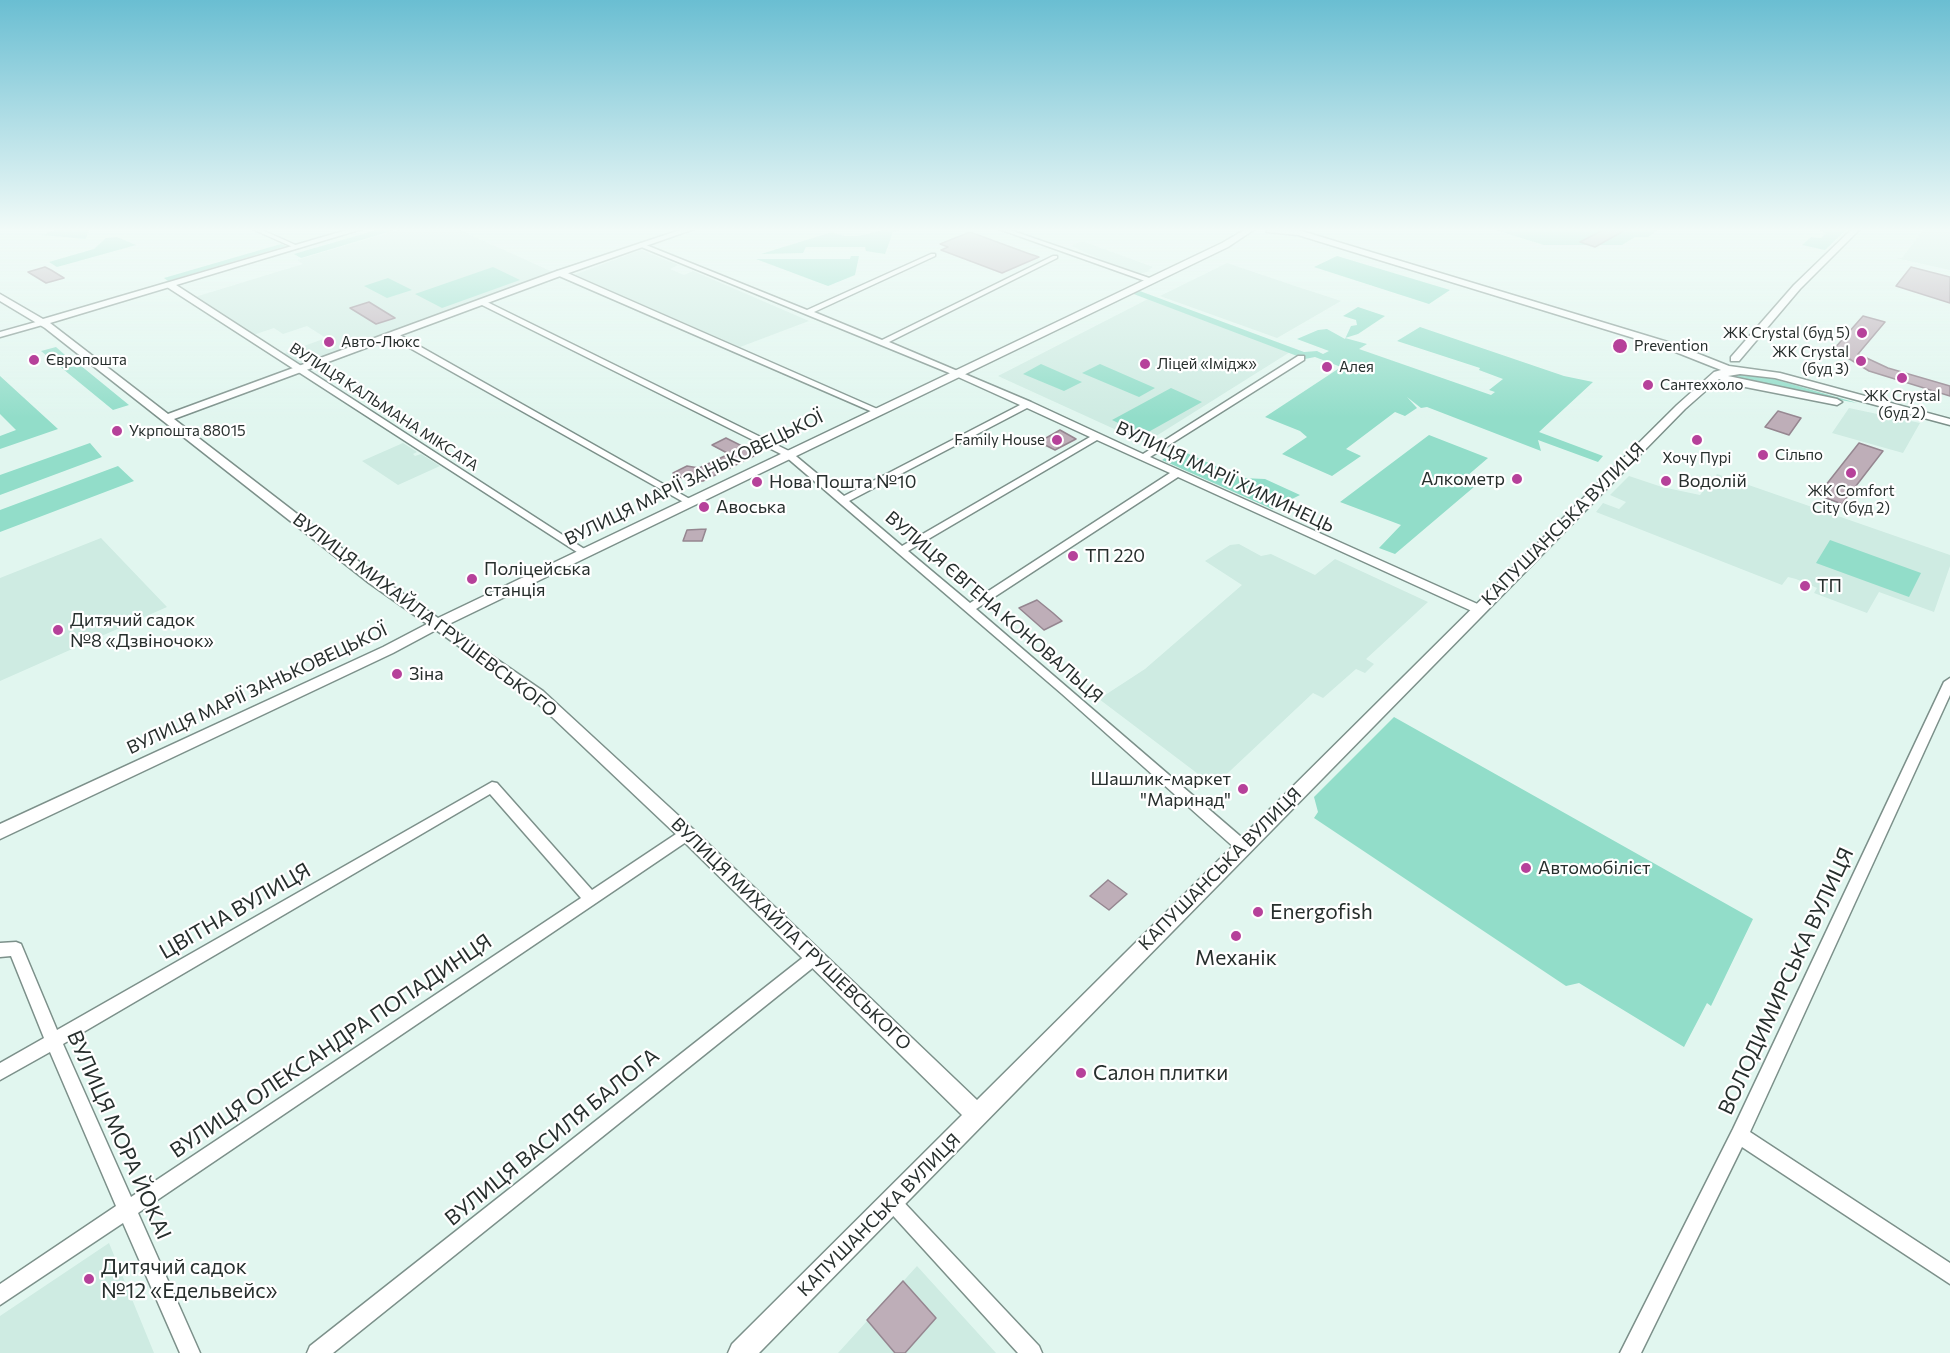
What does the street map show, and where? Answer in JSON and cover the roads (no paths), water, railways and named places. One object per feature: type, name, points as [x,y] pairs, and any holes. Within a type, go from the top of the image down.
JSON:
[{"type":"street","points":[[0,335],[145,292]]},
{"type":"street","name":"ВУЛИЦЯ КАЛЬМАНА МІКСАТА","points":[[181,292],[299,371],[584,552]]},
{"type":"street","points":[[167,418],[510,292]]},
{"type":"street","points":[[604,292],[878,411]]},
{"type":"street","name":"ВУЛИЦЯ МАРІЇ ХИМИНЕЦЬ","points":[[759,292],[958,373],[1478,609]]},
{"type":"street","points":[[808,312],[852,292]]},
{"type":"street","points":[[884,342],[984,292]]},
{"type":"street","name":"ВУЛИЦЯ МАРІЇ ЗАНЬКОВЕЦЬКОЇ","points":[[0,832],[1126,292]]},
{"type":"street","points":[[1491,292],[1667,345],[1718,365],[1739,366],[1776,375],[1905,412],[1950,422]]},
{"type":"street","points":[[1739,366],[1794,292]]},
{"type":"street","name":"ВУЛИЦЯ МИХАЙЛА ГРУШЕВСЬКОГО","points":[[0,297],[43,322],[365,573],[538,695],[687,834],[978,1116]]},
{"type":"street","name":"ВУЛИЦЯ ЄВГЕНА КОНОВАЛЬЦЯ","points":[[482,303],[788,454],[1242,846]]},
{"type":"street","points":[[395,336],[690,502]]},
{"type":"street","points":[[1144,458],[1301,358]]},
{"type":"street","points":[[1718,365],[1739,366]]},
{"type":"street","points":[[1718,365],[1730,381]]},
{"type":"street","name":"КАПУШАНСЬКА ВУЛИЦЯ","points":[[741,1353],[978,1116],[1242,846],[1702,387],[1718,365]]},
{"type":"street","points":[[1702,387],[1730,381],[1905,412]]},
{"type":"street","points":[[842,501],[1028,404]]},
{"type":"street","points":[[901,551],[1097,436]]},
{"type":"street","points":[[968,609],[1177,473]]},
{"type":"street","name":"ВОЛОДИМИРСЬКА ВУЛИЦЯ","points":[[1630,1353],[1739,1135],[1950,682]]},
{"type":"street","name":"ЦВІТНА ВУЛИЦЯ","points":[[0,1072],[492,787],[591,899]]},
{"type":"street","name":"ВУЛИЦЯ ОЛЕКСАНДРА ПОПАДИНЦЯ","points":[[0,1295],[687,834]]},
{"type":"street","name":"ВУЛИЦЯ МОРА ЙОКАІ","points":[[0,950],[16,949],[53,1041],[190,1353]]},
{"type":"street","name":"ВУЛИЦЯ ВАСИЛЯ БАЛОГА","points":[[317,1353],[815,957]]},
{"type":"street","points":[[1739,1135],[1950,1274]]},
{"type":"street","points":[[892,1202],[1032,1353]]},
{"type":"place","name":"ЖК Crystal (буд 5)","points":[[1862,333]]},
{"type":"place","name":"Авто-Люкс","points":[[329,342]]},
{"type":"place","name":"Prevention","points":[[1620,346]]},
{"type":"place","name":"Європошта","points":[[34,360]]},
{"type":"place","name":"ЖК Crystal (буд 3)","points":[[1861,361]]},
{"type":"place","name":"Ліцей «Імідж»","points":[[1145,364]]},
{"type":"place","name":"Алея","points":[[1327,367]]},
{"type":"place","name":"ЖК Crystal (буд 2)","points":[[1902,378]]},
{"type":"place","name":"Сантеххоло","points":[[1648,385]]},
{"type":"place","name":"Укрпошта 88015","points":[[117,431]]},
{"type":"place","name":"Family House","points":[[1057,440]]},
{"type":"place","name":"Хочу Пурі","points":[[1697,440]]},
{"type":"place","name":"Сільпо","points":[[1763,455]]},
{"type":"place","name":"ЖК Comfort City (буд 2)","points":[[1851,473]]},
{"type":"place","name":"Алкометр","points":[[1517,479]]},
{"type":"place","name":"Водолій","points":[[1666,481]]},
{"type":"place","name":"Нова Пошта №10","points":[[757,482]]},
{"type":"place","name":"Авоська","points":[[704,507]]},
{"type":"place","name":"ТП 220","points":[[1073,556]]},
{"type":"place","name":"Поліцейська станція","points":[[472,579]]},
{"type":"place","name":"ТП","points":[[1805,586]]},
{"type":"place","name":"Дитячий садок №8 «Дзвіночок»","points":[[58,630]]},
{"type":"place","name":"Зіна","points":[[397,674]]},
{"type":"place","name":"Шашлик-маркет \"Маринад\"","points":[[1243,789]]},
{"type":"place","name":"Автомобіліст","points":[[1526,868]]},
{"type":"place","name":"Energofish","points":[[1258,912]]},
{"type":"place","name":"Механік","points":[[1236,936]]},
{"type":"place","name":"Салон плитки","points":[[1081,1073]]},
{"type":"place","name":"Дитячий садок №12 «Едельвейс»","points":[[89,1279]]}]
